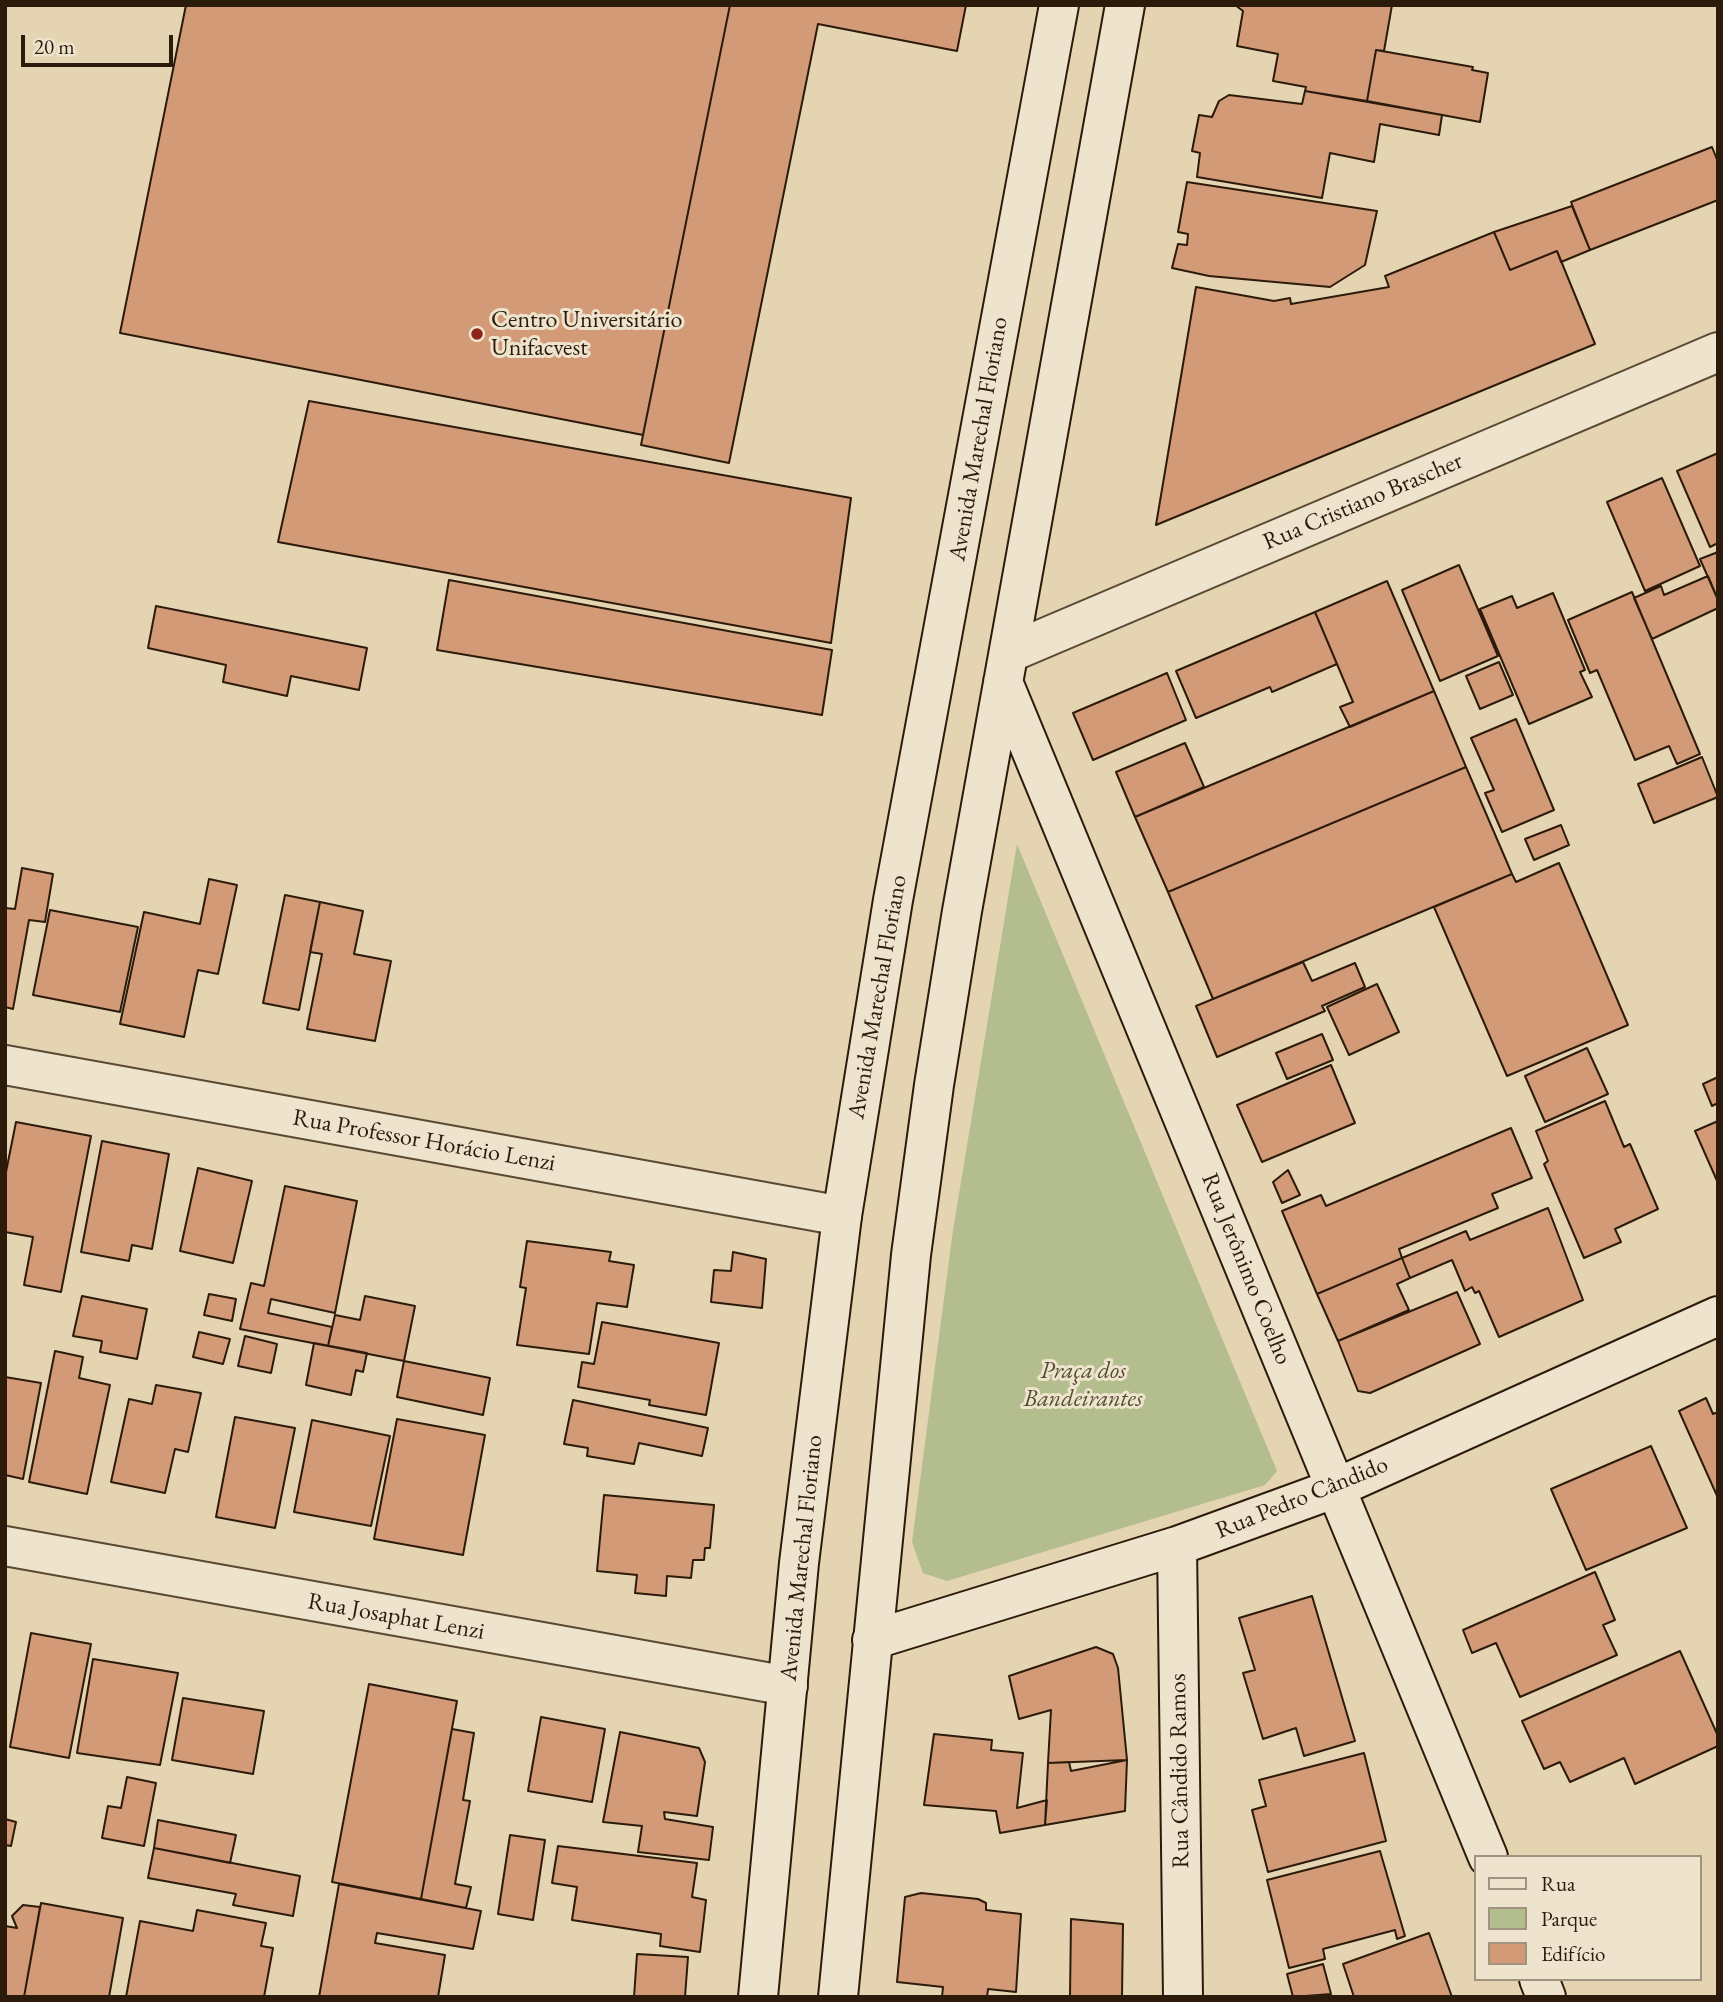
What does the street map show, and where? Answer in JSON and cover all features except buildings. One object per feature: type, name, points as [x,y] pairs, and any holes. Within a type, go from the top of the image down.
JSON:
[{"type":"street","name":"Avenida Marechal Floriano","points":[[758,1997],[799,1563],[842,1216],[893,900],[1059,5]]},
{"type":"street","points":[[838,1997],[912,1242],[962,911],[1125,5]]},
{"type":"street","name":"Rua Cristiano Brascher","points":[[1006,668],[1718,352]]},
{"type":"street","name":"Rua Jerônimo Coelho","points":[[1006,668],[1336,1488],[1487,1855]]},
{"type":"street","name":"Rua Professor Horácio Lenzi","points":[[5,1065],[842,1216]]},
{"type":"street","name":"Rua Pedro Cândido","points":[[872,1640],[1178,1546],[1336,1488],[1718,1316]]},
{"type":"street","name":"Rua Josaphat Lenzi","points":[[5,1546],[788,1686]]},
{"type":"street","name":"Rua Cândido Ramos","points":[[1178,1546],[1182,1997]]},
{"type":"green space","name":"Praça dos Bandeirantes","points":[[1017,844],[1277,1471],[1265,1485],[947,1581],[923,1573],[912,1542],[953,1230]]},
{"type":"place","name":"Centro Universitário Unifacvest","points":[[477,334]]}]
